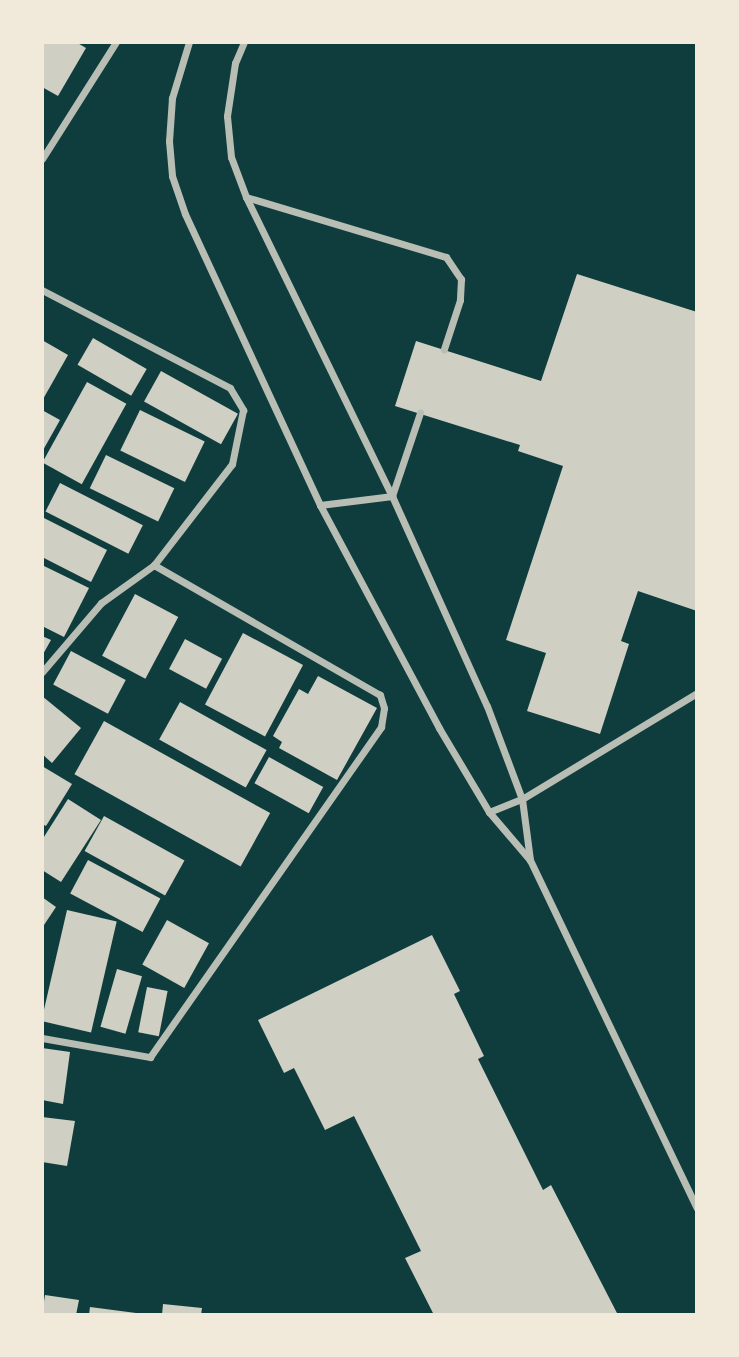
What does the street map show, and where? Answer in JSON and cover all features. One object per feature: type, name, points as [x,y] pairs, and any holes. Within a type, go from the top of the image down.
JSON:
[{"type":"street","points":[[42,159],[116,42]]},
{"type":"street","points":[[189,42],[173,98],[172,176],[320,505],[439,728],[489,812],[530,860],[697,1208]]},
{"type":"street","points":[[244,42],[234,63],[227,116],[231,157],[246,197],[391,496],[487,706],[522,799],[530,860]]},
{"type":"street","points":[[246,197],[446,257],[461,279],[460,300],[444,349]]},
{"type":"street","points":[[42,290],[230,388],[243,410],[232,464],[154,565],[101,603],[42,672]]},
{"type":"street","points":[[391,496],[420,413]]},
{"type":"street","points":[[320,505],[391,496]]},
{"type":"street","points":[[42,1038],[150,1057],[381,727],[384,708],[380,695],[154,565]]},
{"type":"street","points":[[489,812],[522,799],[697,693]]},
{"type":"building","points":[[42,42],[76,42],[86,48],[58,96],[42,87]]},
{"type":"building","points":[[577,274],[697,312],[697,611],[638,591],[621,641],[629,644],[600,734],[527,711],[546,653],[506,640],[563,466],[518,451],[520,445],[395,406],[416,341],[541,381]]},
{"type":"building","points":[[93,338],[147,369],[131,396],[78,365]]},
{"type":"building","points":[[42,340],[68,355],[42,401]]},
{"type":"building","points":[[161,371],[238,414],[221,444],[144,402]]},
{"type":"building","points":[[87,382],[126,404],[82,484],[42,462]]},
{"type":"building","points":[[42,410],[60,420],[42,452]]},
{"type":"building","points":[[140,410],[205,442],[185,482],[120,450]]},
{"type":"building","points":[[106,455],[174,488],[158,522],[90,488]]},
{"type":"building","points":[[60,483],[143,525],[128,554],[45,512]]},
{"type":"building","points":[[42,517],[107,550],[91,582],[42,557]]},
{"type":"building","points":[[42,565],[89,588],[64,637],[42,626]]},
{"type":"building","points":[[135,594],[178,617],[145,679],[102,656]]},
{"type":"building","points":[[243,633],[303,665],[265,736],[205,705]]},
{"type":"building","points":[[42,636],[51,640],[42,656]]},
{"type":"building","points":[[185,639],[222,659],[206,689],[169,669]]},
{"type":"building","points":[[71,651],[126,680],[108,714],[53,685]]},
{"type":"building","points":[[318,676],[377,708],[337,780],[279,748],[282,742],[273,736],[299,689],[308,694]]},
{"type":"building","points":[[42,696],[81,728],[52,763],[42,754]]},
{"type":"building","points":[[180,702],[267,750],[246,788],[159,740]]},
{"type":"building","points":[[104,721],[270,813],[241,866],[74,774]]},
{"type":"building","points":[[269,757],[323,787],[309,813],[254,783]]},
{"type":"building","points":[[42,766],[72,784],[46,826],[42,824]]},
{"type":"building","points":[[68,799],[101,820],[61,882],[42,870],[42,840]]},
{"type":"building","points":[[104,816],[184,861],[165,896],[85,851]]},
{"type":"building","points":[[88,860],[160,898],[143,932],[70,894]]},
{"type":"building","points":[[42,897],[56,907],[42,928]]},
{"type":"building","points":[[67,910],[117,921],[91,1033],[42,1021]]},
{"type":"building","points":[[167,920],[209,943],[184,988],[142,965]]},
{"type":"building","points":[[432,935],[460,991],[454,994],[484,1056],[478,1059],[543,1190],[551,1185],[618,1315],[434,1315],[405,1258],[421,1251],[354,1116],[325,1130],[294,1068],[284,1073],[258,1020]]},
{"type":"building","points":[[117,969],[142,976],[125,1034],[100,1027]]},
{"type":"building","points":[[147,987],[168,991],[159,1036],[138,1032]]},
{"type":"building","points":[[42,1048],[70,1052],[63,1104],[42,1100]]},
{"type":"building","points":[[42,1117],[75,1121],[67,1166],[42,1162]]},
{"type":"building","points":[[45,1295],[79,1300],[76,1315],[42,1315]]},
{"type":"building","points":[[163,1304],[202,1308],[201,1315],[162,1315]]},
{"type":"building","points":[[90,1307],[136,1313],[136,1315],[89,1315]]}]
